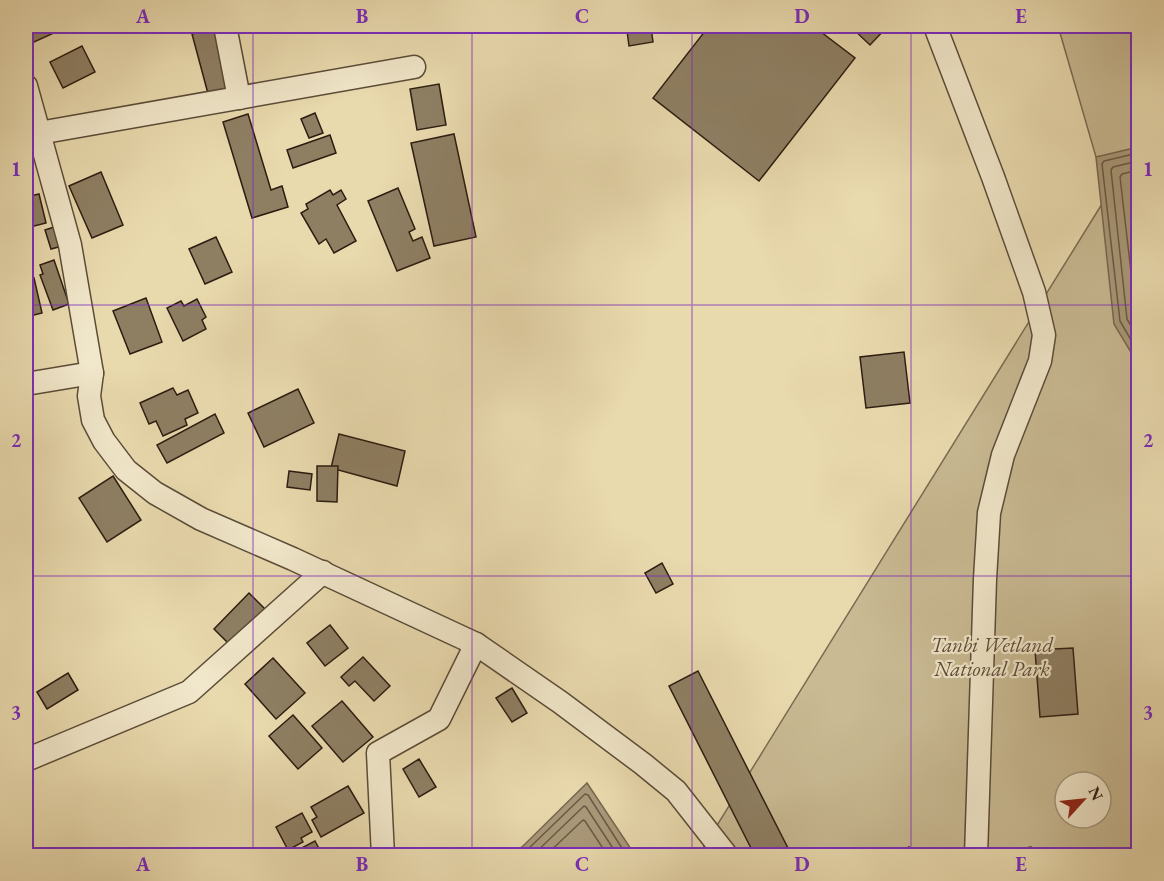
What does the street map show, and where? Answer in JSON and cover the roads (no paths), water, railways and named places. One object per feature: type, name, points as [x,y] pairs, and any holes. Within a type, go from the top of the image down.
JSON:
[{"type":"street","points":[[225,26],[239,98]]},
{"type":"street","points":[[935,26],[1034,292],[1044,335],[1040,361],[1003,455],[989,513],[984,590],[976,855]]},
{"type":"street","points":[[32,134],[414,67]]},
{"type":"street","points":[[26,86],[32,134],[70,246],[92,373],[89,396],[93,420],[104,441],[126,470],[155,493],[201,519],[323,572],[477,644],[588,723],[676,790],[727,855]]},
{"type":"street","points":[[26,384],[92,373]]},
{"type":"street","points":[[26,760],[189,692],[323,572]]},
{"type":"street","points":[[383,855],[378,753],[439,718],[477,644]]},
{"type":"water","points":[[1138,147],[1138,364],[1114,324],[1096,157]]},
{"type":"water","points":[[587,783],[635,855],[509,855],[522,847]]},
{"type":"park label","name":"Tanbi Wetland National Park","points":[[992,656]]}]
